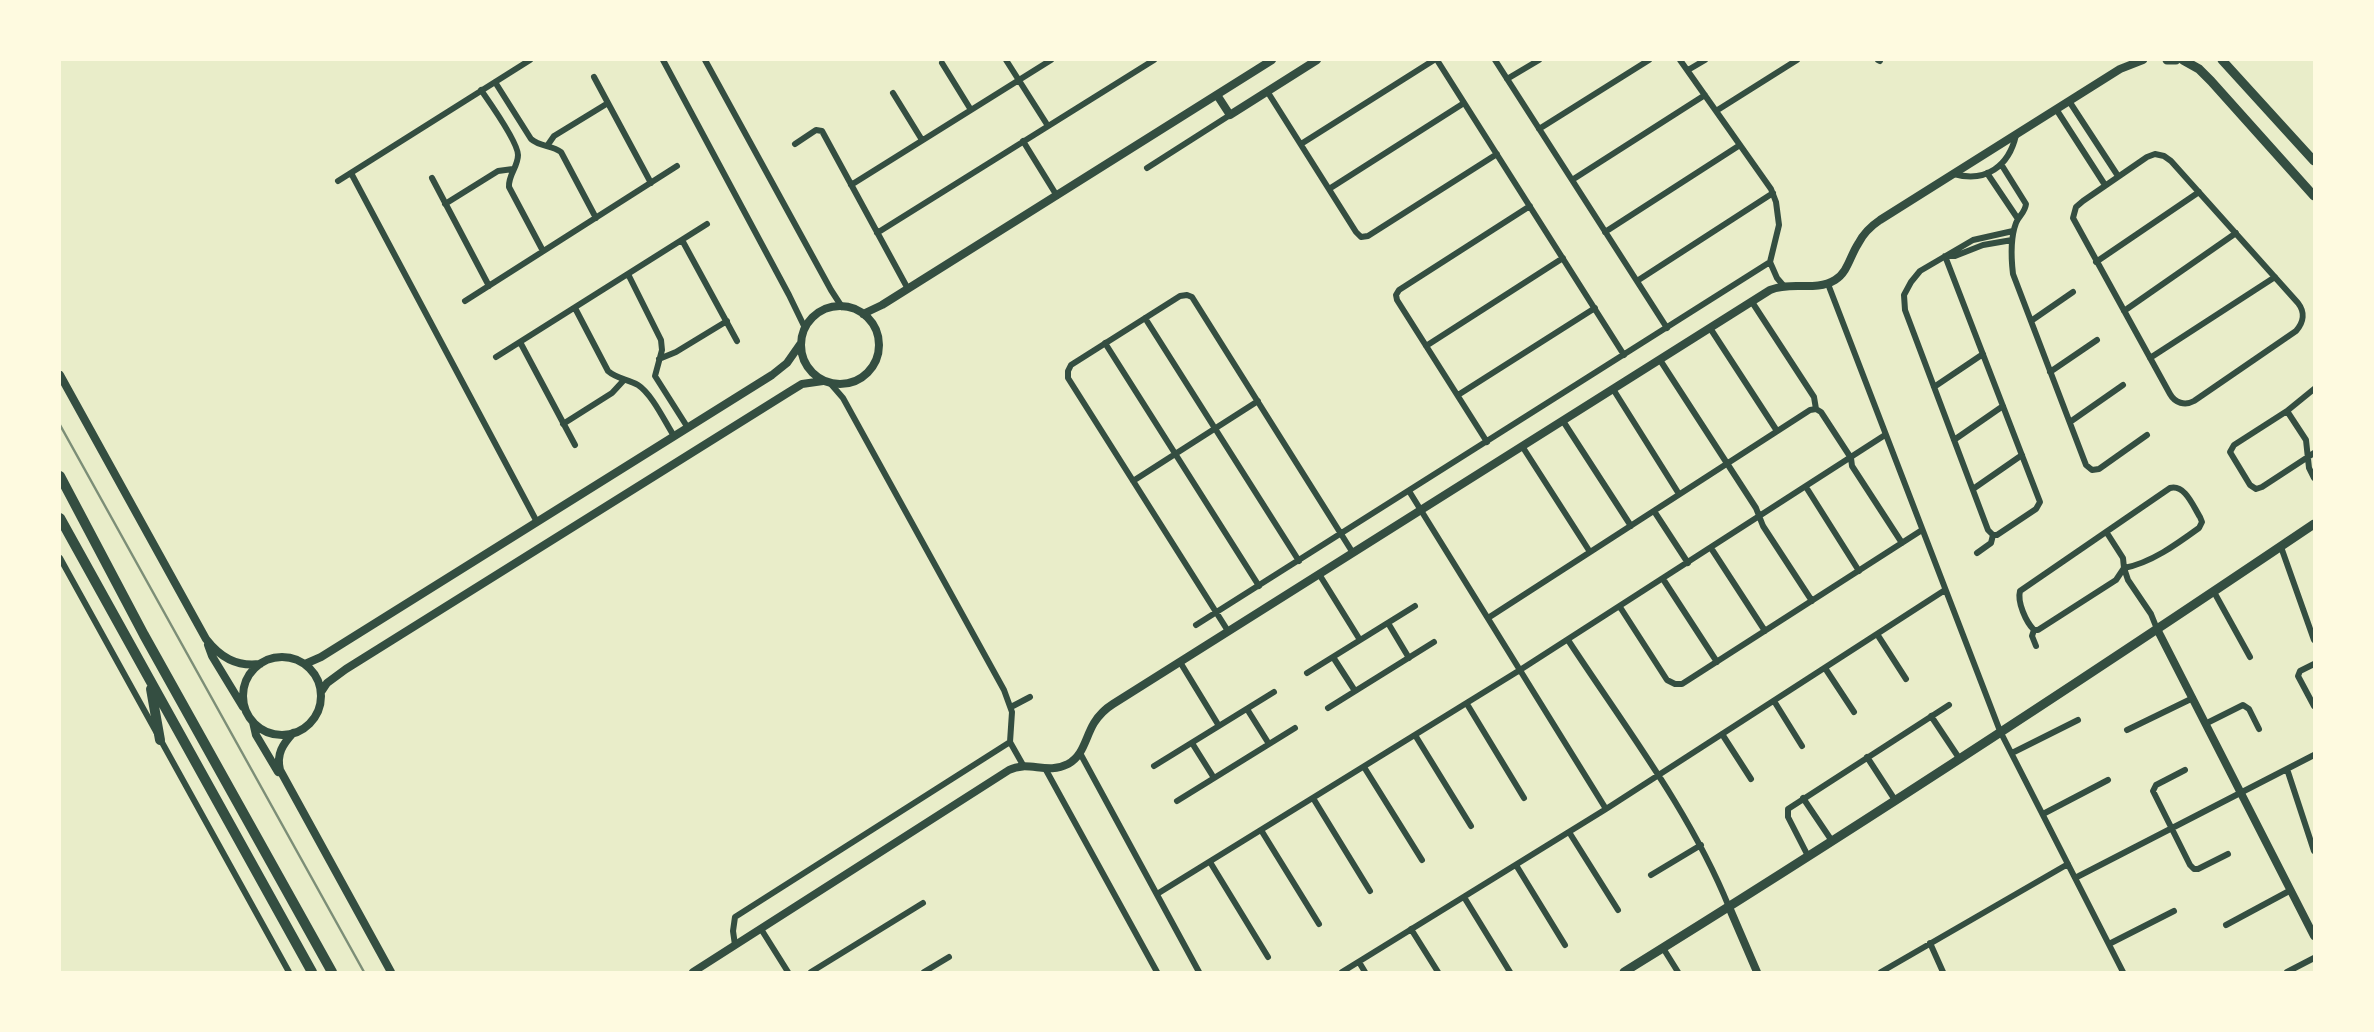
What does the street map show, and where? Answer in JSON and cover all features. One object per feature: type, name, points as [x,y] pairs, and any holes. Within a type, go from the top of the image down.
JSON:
[{"type":"highway","points":[[60,476],[144,635],[332,972]]},
{"type":"highway","points":[[60,517],[312,972]]},
{"type":"highway","points":[[149,678],[160,740]]},
{"type":"main road","points":[[2167,60],[2176,60]]},
{"type":"main road","points":[[2183,60],[2199,69],[2211,81],[2315,196]]},
{"type":"main road","points":[[2222,60],[2315,161]]},
{"type":"main road","points":[[1624,972],[1832,841],[2315,524]]},
{"type":"street","points":[[338,181],[530,60]]},
{"type":"street","points":[[663,60],[795,304],[805,328]]},
{"type":"street","points":[[705,60],[842,307]]},
{"type":"street","points":[[1006,60],[1048,126]]},
{"type":"street","points":[[852,185],[1051,60]]},
{"type":"street","points":[[877,233],[1154,60]]},
{"type":"street","points":[[863,314],[877,309],[1271,60]]},
{"type":"street","points":[[1147,168],[1317,60]]},
{"type":"street","points":[[1301,144],[1435,60],[1624,355]]},
{"type":"street","points":[[1494,60],[1667,328]]},
{"type":"street","points":[[1507,79],[1539,60]]},
{"type":"street","points":[[1539,129],[1649,60]]},
{"type":"street","points":[[1680,60],[1773,193],[1779,230],[1770,262],[1783,285]]},
{"type":"street","points":[[1688,70],[1705,60]]},
{"type":"street","points":[[1716,111],[1797,60]]},
{"type":"street","points":[[693,972],[1009,770],[1023,765],[1046,770],[1066,765],[1080,753],[1095,721],[1106,708],[1770,290],[1783,285],[1828,284],[1845,271],[1858,243],[1874,225],[2120,69],[2143,60]]},
{"type":"street","points":[[942,63],[971,110]]},
{"type":"street","points":[[594,77],[652,183]]},
{"type":"street","points":[[495,82],[531,139],[537,144],[561,152],[596,218]]},
{"type":"street","points":[[481,90],[516,145],[518,158],[509,179],[509,187],[543,251]]},
{"type":"street","points":[[1268,91],[1357,234],[1363,237],[1497,154]]},
{"type":"street","points":[[893,93],[922,140]]},
{"type":"street","points":[[1217,95],[1230,115]]},
{"type":"street","points":[[1572,180],[1705,95]]},
{"type":"street","points":[[2068,101],[2118,176]]},
{"type":"street","points":[[547,146],[554,136],[608,103]]},
{"type":"street","points":[[1329,189],[1464,103]]},
{"type":"street","points":[[2056,109],[2105,184]]},
{"type":"street","points":[[795,144],[816,130],[822,131],[908,289]]},
{"type":"street","points":[[1954,174],[1973,177],[1987,173],[2010,154],[2016,135]]},
{"type":"street","points":[[1023,141],[1057,195]]},
{"type":"street","points":[[1605,232],[1740,145]]},
{"type":"street","points":[[2159,154],[2168,158],[2300,306],[2303,318],[2296,331],[2194,401],[2182,404],[2172,398],[2074,222],[2076,207],[2118,176],[2147,157],[2159,154]]},
{"type":"street","points":[[2001,164],[2026,204],[2012,240],[2013,274],[2086,465],[2092,470],[2099,469],[2147,435]]},
{"type":"street","points":[[465,301],[677,166]]},
{"type":"street","points":[[445,204],[498,171],[513,169]]},
{"type":"street","points":[[351,173],[537,522]]},
{"type":"street","points":[[1987,173],[2018,219]]},
{"type":"street","points":[[432,178],[489,286]]},
{"type":"street","points":[[2096,262],[2199,192]]},
{"type":"street","points":[[1637,281],[1773,193]]},
{"type":"street","points":[[1487,442],[1397,300],[1397,292],[1530,206]]},
{"type":"street","points":[[496,357],[707,224]]},
{"type":"street","points":[[1993,535],[1988,530],[1903,300],[1916,275],[1945,256],[1973,240],[2014,231]]},
{"type":"street","points":[[2123,310],[2236,233]]},
{"type":"street","points":[[682,240],[737,341]]},
{"type":"street","points":[[1945,256],[1955,256],[1983,245],[2012,240]]},
{"type":"street","points":[[1945,256],[2040,505],[1999,534],[1993,535]]},
{"type":"street","points":[[1426,346],[1563,258]]},
{"type":"street","points":[[1196,625],[1770,262]]},
{"type":"street","points":[[628,274],[659,335],[662,350],[655,372],[657,381],[688,428]]},
{"type":"street","points":[[2150,358],[2275,277]]},
{"type":"street","points":[[1828,284],[2000,731],[2123,972]]},
{"type":"street","points":[[2031,321],[2073,292]]},
{"type":"street","points":[[1228,631],[1068,377],[1071,365],[1105,342],[1180,296],[1192,297],[1353,553]]},
{"type":"street","points":[[1752,302],[1814,397],[1816,409]]},
{"type":"street","points":[[305,664],[328,653],[780,370],[793,356],[812,318],[821,312],[842,307],[863,314],[872,323],[878,344],[875,361],[865,375],[840,384],[802,384],[786,393],[327,683],[321,692],[314,717],[285,742],[279,753],[278,764],[391,972]]},
{"type":"street","points":[[575,308],[608,370],[613,376],[637,384],[644,390],[674,436]]},
{"type":"street","points":[[1458,395],[1595,308]]},
{"type":"street","points":[[1145,318],[1299,561]]},
{"type":"street","points":[[659,359],[727,321]]},
{"type":"street","points":[[1710,328],[1777,432]]},
{"type":"street","points":[[2050,372],[2096,340]]},
{"type":"street","points":[[520,342],[575,446]]},
{"type":"street","points":[[1105,342],[1259,586]]},
{"type":"street","points":[[801,343],[804,362],[812,373],[827,382],[843,398],[998,678],[1012,707],[1010,742],[1023,765]]},
{"type":"street","points":[[1934,387],[1983,354]]},
{"type":"street","points":[[1660,360],[1812,601]]},
{"type":"street","points":[[60,375],[206,639],[212,656],[253,722],[256,735],[275,768],[282,775]]},
{"type":"street","points":[[563,424],[616,390],[624,380]]},
{"type":"street","points":[[2070,422],[2123,386]]},
{"type":"street","points":[[1613,389],[1679,494]]},
{"type":"street","points":[[2311,454],[2256,489],[2250,485],[2231,457],[2230,450],[2315,390]]},
{"type":"street","points":[[1133,481],[1258,401]]},
{"type":"street","points":[[1954,440],[2003,406]]},
{"type":"street","points":[[1488,618],[1810,410],[1821,412],[1902,543]]},
{"type":"street","points":[[2287,411],[2306,440],[2311,454],[2309,468],[2315,478]]},
{"type":"street","points":[[1563,421],[1631,526]]},
{"type":"street","points":[[1157,894],[1568,640],[1885,435]]},
{"type":"street","points":[[1522,446],[1590,552]]},
{"type":"street","points":[[1973,489],[2022,455]]},
{"type":"street","points":[[1806,486],[1859,571]]},
{"type":"street","points":[[2176,486],[2182,490],[2200,517],[2201,526],[2157,555],[2124,568],[2116,580],[2034,630],[2019,598],[2020,591],[2170,488],[2176,486]]},
{"type":"street","points":[[1409,491],[1606,809]]},
{"type":"street","points":[[1654,510],[1688,563]]},
{"type":"street","points":[[1620,607],[1667,680],[1675,684],[1685,682],[1922,530]]},
{"type":"street","points":[[2107,533],[2123,558],[2128,580],[2151,614],[2315,936]]},
{"type":"street","points":[[1977,554],[1991,543],[1993,535]]},
{"type":"street","points":[[2281,547],[2315,640]]},
{"type":"street","points":[[1711,548],[1765,631]]},
{"type":"street","points":[[60,558],[289,972]]},
{"type":"street","points":[[1319,575],[1360,640]]},
{"type":"street","points":[[1663,579],[1717,662]]},
{"type":"street","points":[[1342,972],[1606,809],[1945,590]]},
{"type":"street","points":[[2214,592],[2250,657]]},
{"type":"street","points":[[1307,673],[1415,606]]},
{"type":"street","points":[[1388,623],[1409,658]]},
{"type":"street","points":[[2034,630],[2032,636],[2036,646]]},
{"type":"street","points":[[1877,634],[1906,679]]},
{"type":"street","points":[[206,639],[231,661],[244,665],[260,664]]},
{"type":"street","points":[[1568,640],[1700,845],[1757,972]]},
{"type":"street","points":[[1328,708],[1434,642]]},
{"type":"street","points":[[246,710],[243,702],[244,684],[253,670],[267,660],[282,657],[305,664],[316,677],[321,692]]},
{"type":"street","points":[[1333,657],[1355,691]]},
{"type":"street","points":[[1180,662],[1219,726]]},
{"type":"street","points":[[2315,664],[2300,671],[2298,676],[2315,706]]},
{"type":"street","points":[[1825,668],[1854,712]]},
{"type":"street","points":[[1154,766],[1273,692]]},
{"type":"street","points":[[1012,707],[1030,696]]},
{"type":"street","points":[[2127,730],[2193,698]]},
{"type":"street","points":[[1774,701],[1802,746]]},
{"type":"street","points":[[1466,704],[1524,798]]},
{"type":"street","points":[[1808,856],[1787,814],[1788,809],[1949,705]]},
{"type":"street","points":[[2206,724],[2244,705],[2249,709],[2259,729]]},
{"type":"street","points":[[1247,709],[1269,744]]},
{"type":"street","points":[[1931,716],[1959,758]]},
{"type":"street","points":[[2012,753],[2078,720]]},
{"type":"street","points":[[253,722],[272,733],[293,733]]},
{"type":"street","points":[[1177,801],[1295,728]]},
{"type":"street","points":[[1722,734],[1751,779]]},
{"type":"street","points":[[1415,735],[1471,826]]},
{"type":"street","points":[[735,945],[735,917],[1010,742]]},
{"type":"street","points":[[1192,743],[1214,778]]},
{"type":"street","points":[[1080,753],[1199,972]]},
{"type":"street","points":[[2075,878],[2315,755]]},
{"type":"street","points":[[1867,757],[1895,800]]},
{"type":"street","points":[[1364,767],[1422,860]]},
{"type":"street","points":[[2287,769],[2315,851]]},
{"type":"street","points":[[1046,770],[1157,972]]},
{"type":"street","points":[[2185,770],[2153,789],[2171,829],[2194,869],[2228,854]]},
{"type":"street","points":[[2043,814],[2108,780]]},
{"type":"street","points":[[1313,798],[1370,891]]},
{"type":"street","points":[[1803,799],[1832,841]]},
{"type":"street","points":[[1261,830],[1319,924]]},
{"type":"street","points":[[1569,832],[1618,910]]},
{"type":"street","points":[[1651,876],[1700,845]]},
{"type":"street","points":[[1210,862],[1268,957]]},
{"type":"street","points":[[1516,864],[1565,945]]},
{"type":"street","points":[[1881,972],[2068,864]]},
{"type":"street","points":[[2225,925],[2291,890]]},
{"type":"street","points":[[1464,897],[1510,972]]},
{"type":"street","points":[[811,972],[923,903]]},
{"type":"street","points":[[2109,944],[2174,911]]},
{"type":"street","points":[[761,929],[788,972]]},
{"type":"street","points":[[1411,929],[1438,972]]},
{"type":"street","points":[[1930,943],[1943,972]]},
{"type":"street","points":[[1663,948],[1678,972]]},
{"type":"street","points":[[925,972],[949,957]]},
{"type":"street","points":[[2287,972],[2315,958]]},
{"type":"street","points":[[1359,962],[1365,972]]},
{"type":"railway","points":[[60,425],[364,972]]}]
